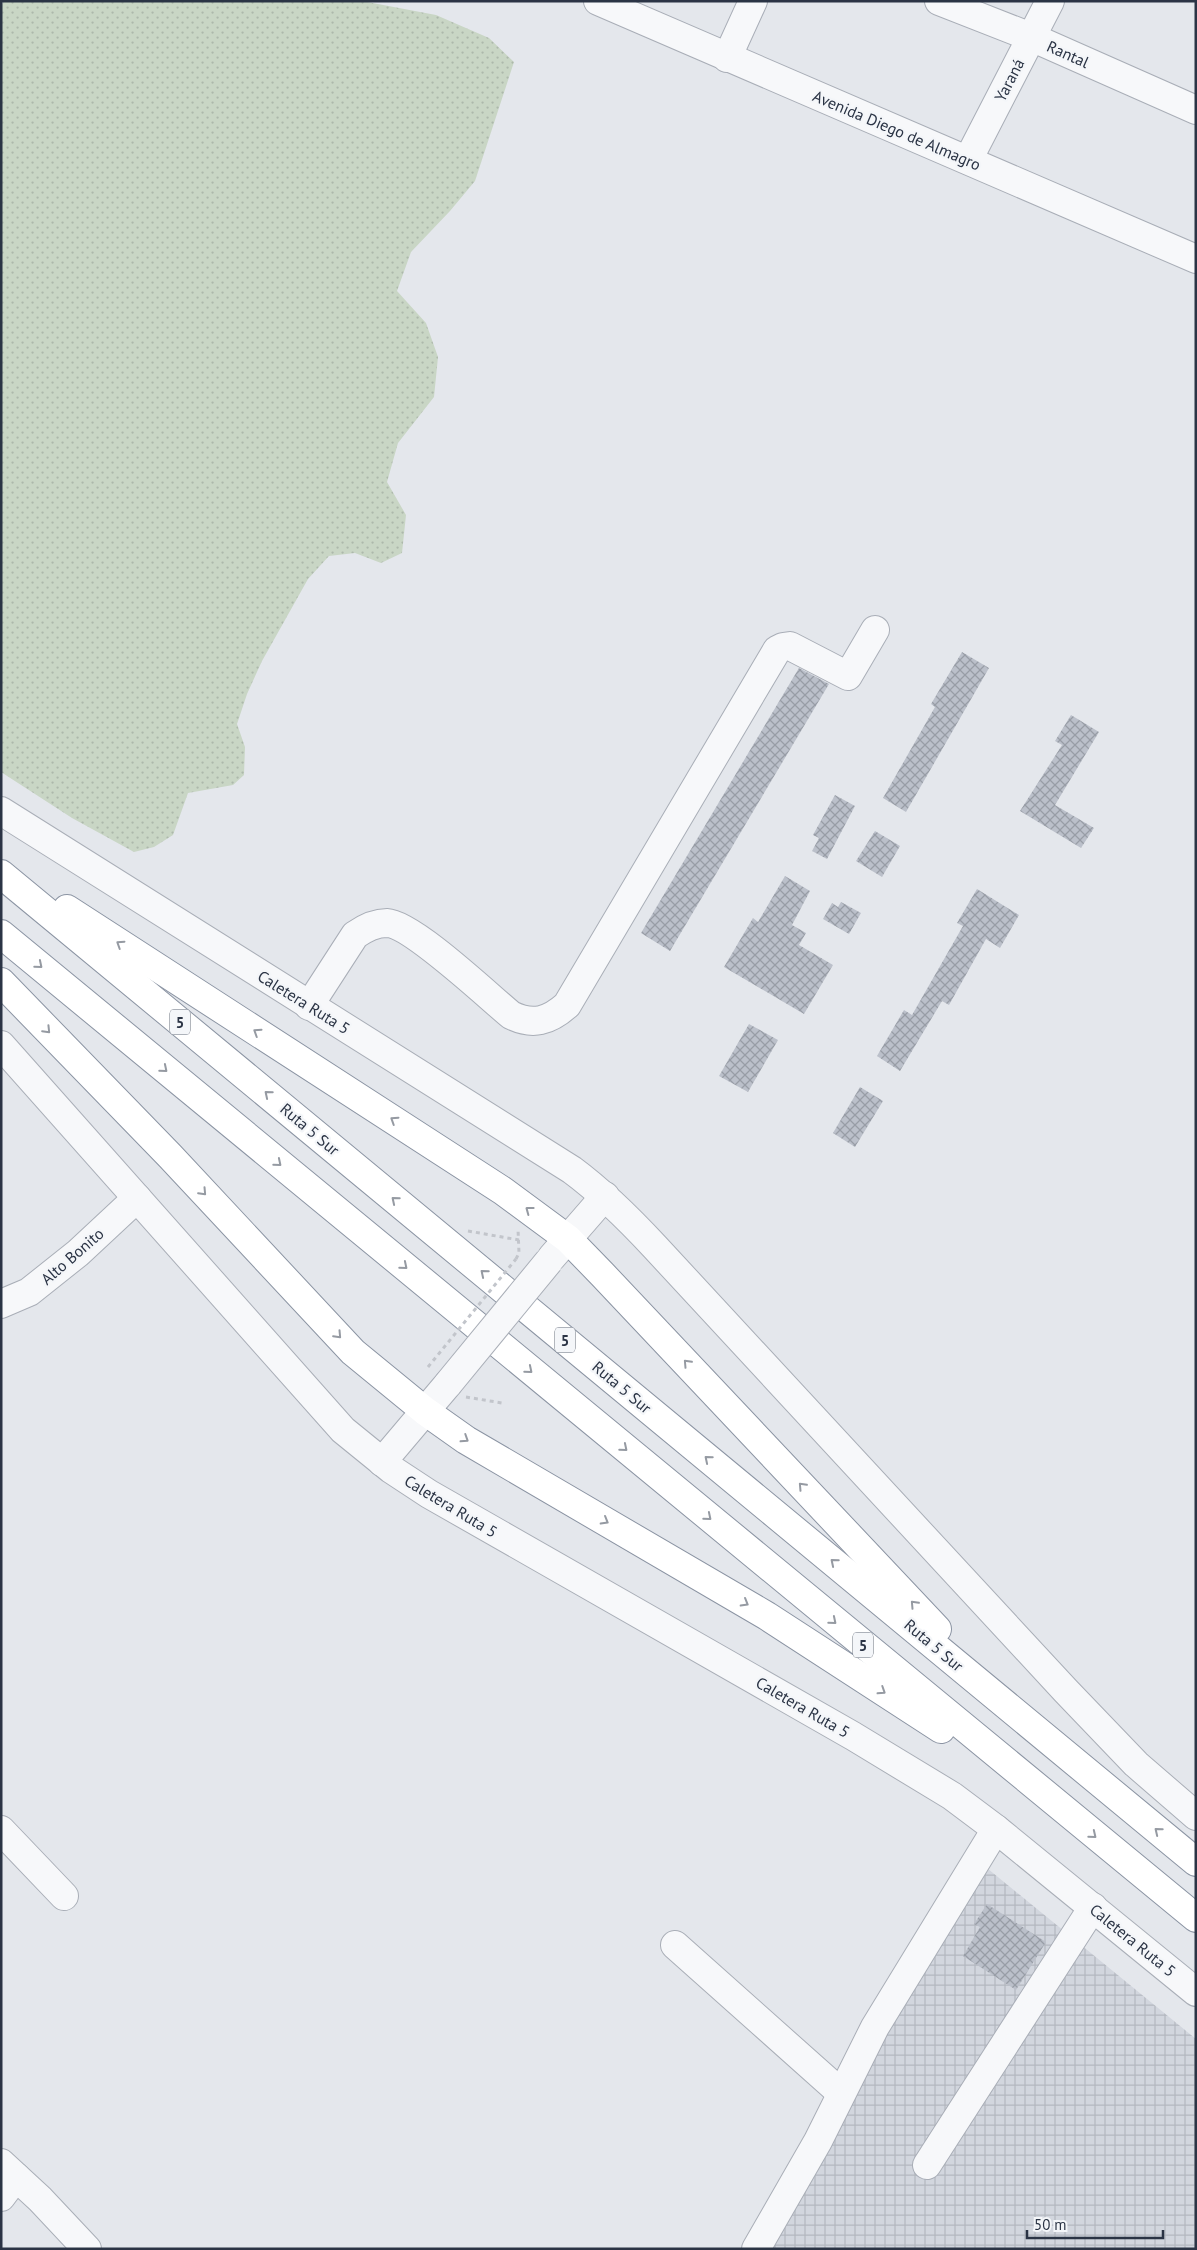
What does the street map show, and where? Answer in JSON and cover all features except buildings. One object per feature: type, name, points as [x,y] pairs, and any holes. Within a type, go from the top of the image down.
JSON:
[{"type":"highway","points":[[1,866],[503,1191],[568,1239],[1019,1716]]},
{"type":"highway","name":"Ruta 5 Sur","points":[[1,874],[1196,1862]]},
{"type":"highway","name":"5","points":[[1,934],[1055,1804],[1196,1918]]},
{"type":"highway","points":[[1,982],[170,1156],[353,1352],[425,1411],[466,1440],[767,1616],[1055,1804]]},
{"type":"street","name":"Avenida Diego de Almagro","points":[[598,1],[1196,259]]},
{"type":"street","points":[[727,58],[753,1]]},
{"type":"street","name":"Rantal","points":[[939,1],[1031,37],[1196,110]]},
{"type":"street","name":"Yaraná","points":[[968,160],[1050,1]]},
{"type":"street","points":[[309,1006],[355,935],[364,928],[388,923],[412,932],[511,1015],[523,1021],[537,1021],[559,1012],[566,1005],[777,650],[790,646],[848,676],[875,630]]},
{"type":"street","name":"Caletera Ruta 5","points":[[1,811],[572,1170],[605,1196],[696,1291],[1066,1691],[1136,1764],[1196,1816]]},
{"type":"street","name":"Caletera Ruta 5","points":[[1,1045],[319,1405],[343,1430],[382,1462],[429,1494],[853,1736],[952,1796],[996,1829],[1196,1992]]},
{"type":"street","points":[[382,1462],[605,1196]]},
{"type":"street","name":"Alto Bonito","points":[[1,1304],[29,1292],[78,1253],[137,1198]]},
{"type":"street","points":[[756,2249],[818,2141],[876,2027],[996,1829]]},
{"type":"street","points":[[1,1830],[64,1896]]},
{"type":"street","points":[[927,2165],[1093,1907]]},
{"type":"street","points":[[675,1945],[841,2093]]},
{"type":"street","points":[[6,2179],[40,2199],[87,2249]]},
{"type":"path","points":[[505,1238],[519,1240]]},
{"type":"path","points":[[502,1403],[447,1383],[516,1258]]},
{"type":"shaded area","points":[[982,1864],[1196,2039],[1196,2249],[766,2249]]},
{"type":"green space","points":[[4,1],[362,1],[436,15],[489,38],[514,62],[475,181],[450,211],[411,252],[397,291],[426,323],[438,357],[434,397],[398,443],[387,482],[406,515],[402,553],[381,563],[355,553],[329,556],[308,579],[262,661],[247,694],[237,724],[245,747],[244,775],[233,785],[188,793],[173,835],[154,847],[134,852],[72,818],[1,772],[1,6]]}]
